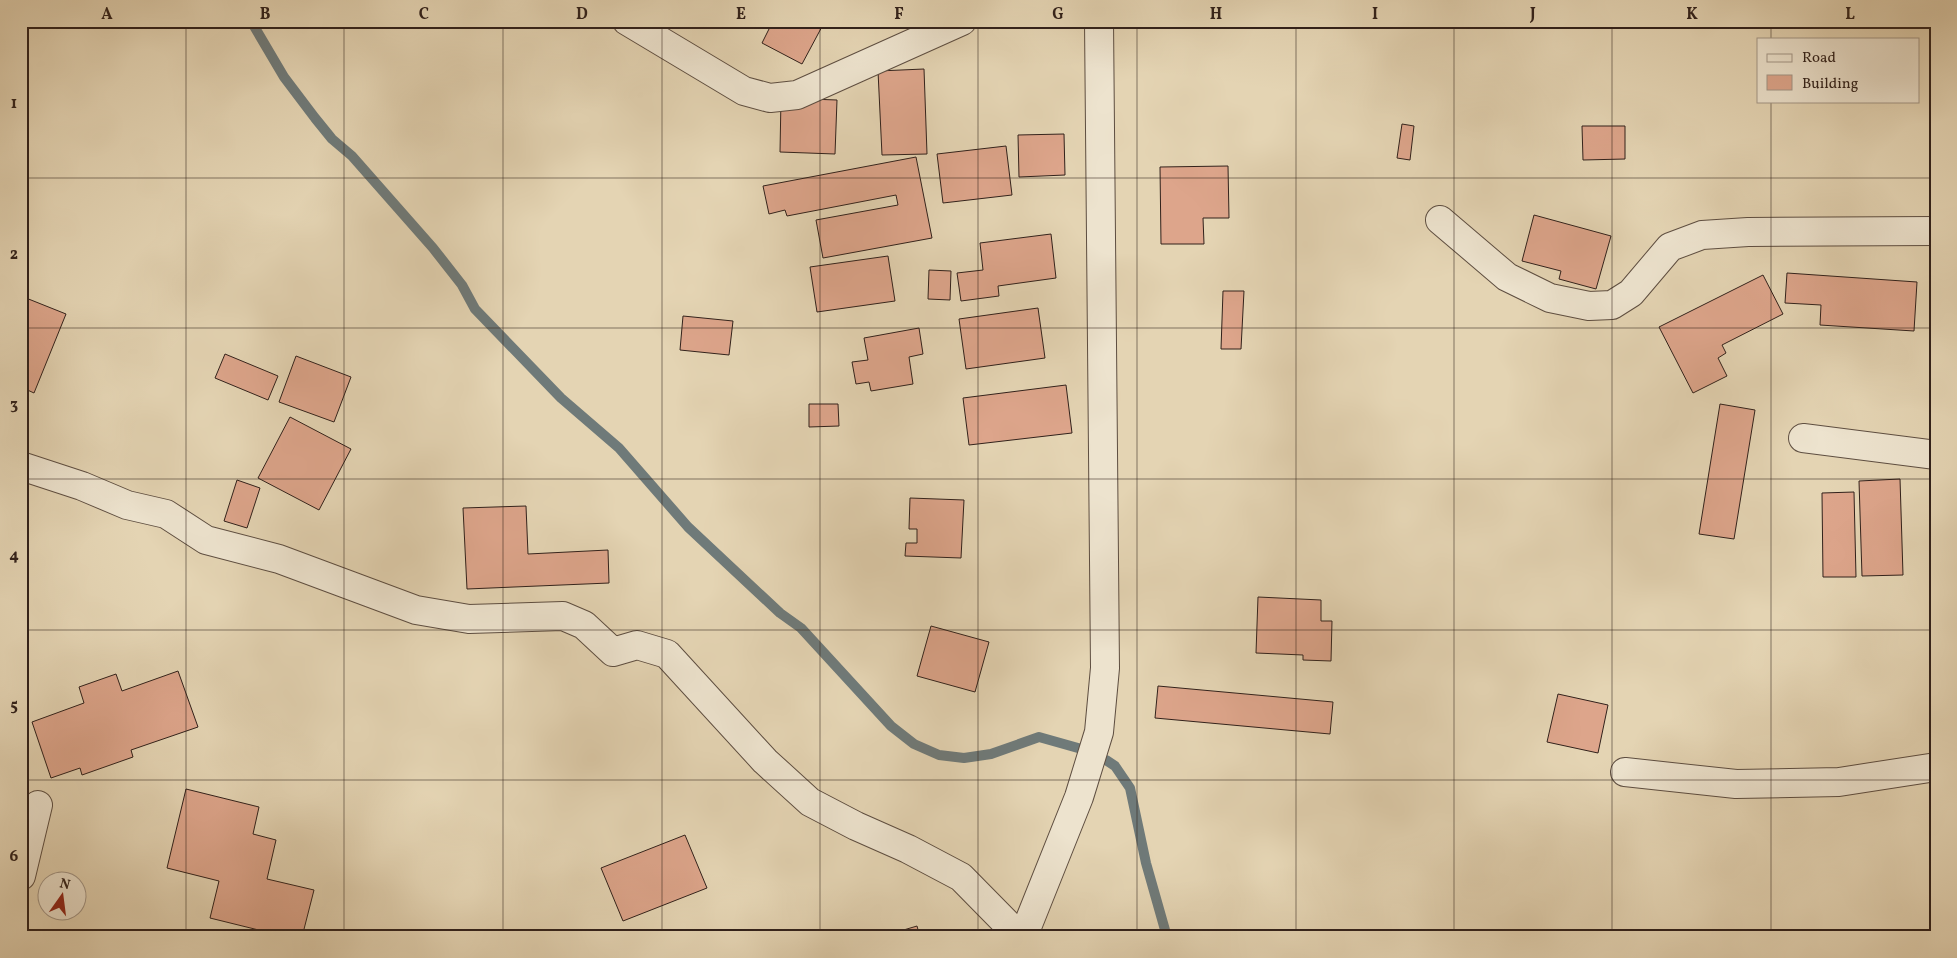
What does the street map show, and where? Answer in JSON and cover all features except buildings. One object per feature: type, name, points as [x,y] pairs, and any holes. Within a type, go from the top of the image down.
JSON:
[{"type":"street","points":[[627,21],[744,91],[770,98],[797,95],[962,21]]},
{"type":"street","points":[[21,466],[82,486],[127,505],[166,514],[206,540],[278,559],[416,610],[469,619],[563,616],[584,625],[613,652],[636,645],[666,654],[765,762],[810,802],[856,826],[908,849],[961,877],[1021,937],[1079,798],[1099,732],[1105,668],[1099,21]]},
{"type":"street","points":[[1440,220],[1507,277],[1550,298],[1589,306],[1612,305],[1631,293],[1670,246],[1702,235],[1748,232],[1936,231]]},
{"type":"street","points":[[1803,438],[1936,455]]},
{"type":"street","points":[[1625,772],[1736,784],[1839,782],[1936,767]]},
{"type":"street","points":[[21,876],[38,805]]},
{"type":"waterway","points":[[251,21],[284,77],[315,118],[332,139],[352,156],[433,248],[462,285],[475,309],[561,398],[619,448],[688,527],[780,613],[801,628],[891,726],[914,744],[939,755],[964,758],[991,754],[1039,737],[1078,748],[1115,766],[1130,788],[1146,863],[1167,937]]}]
